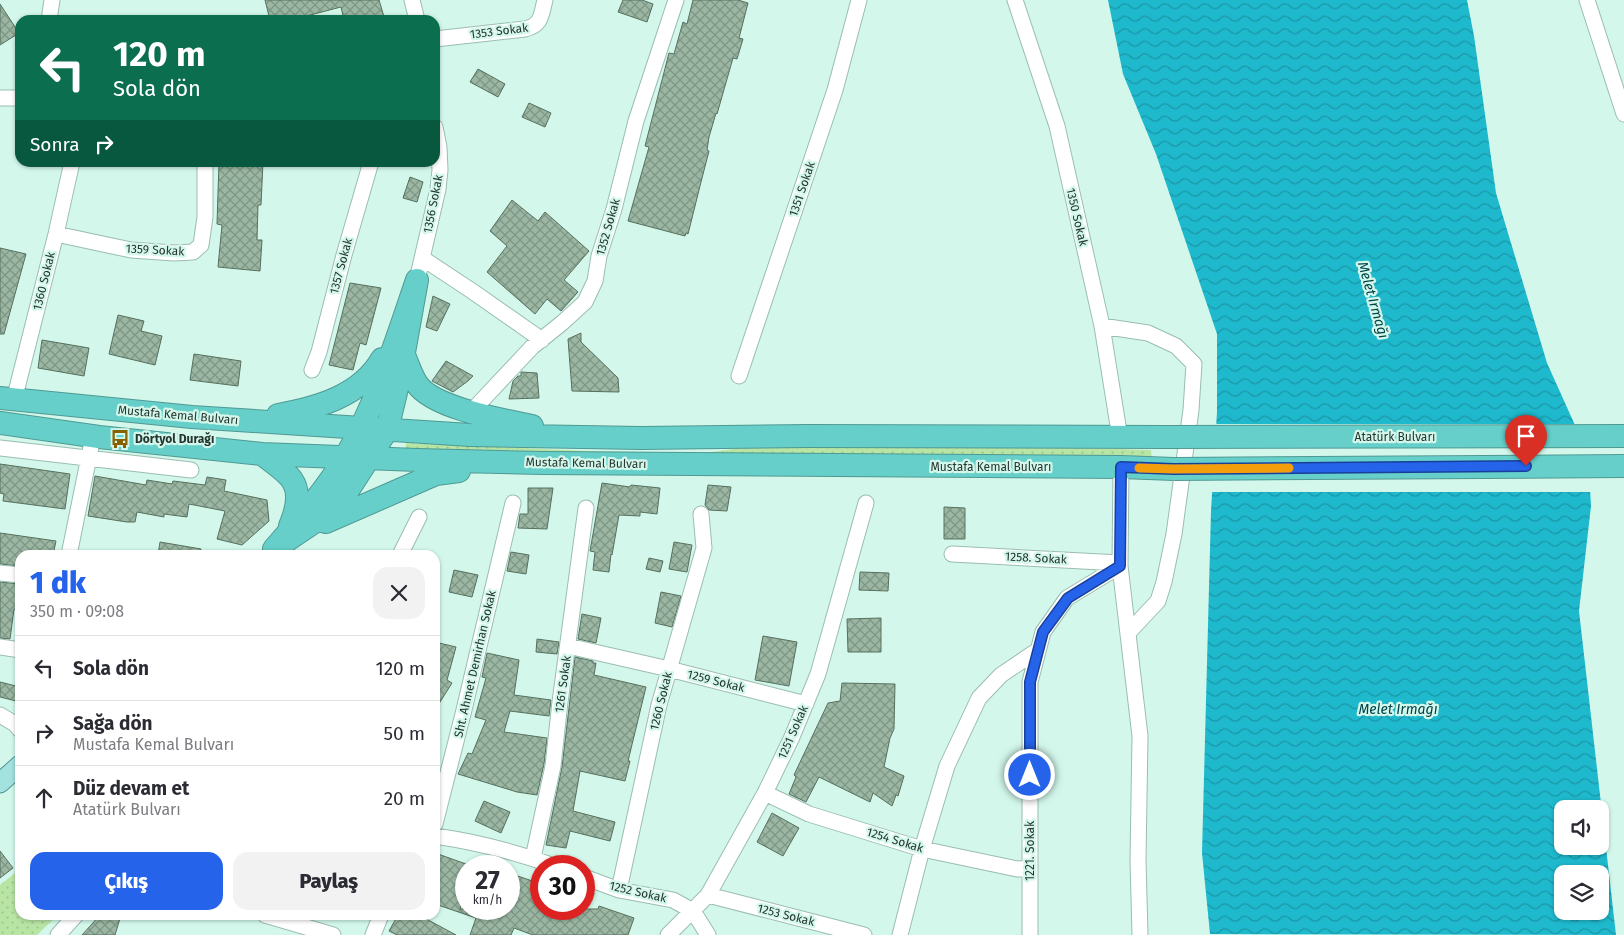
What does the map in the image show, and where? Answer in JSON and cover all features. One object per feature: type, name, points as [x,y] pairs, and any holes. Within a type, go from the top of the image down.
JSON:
[{"type":"highway","points":[[273,550],[319,497],[346,457],[393,352],[417,280]]},
{"type":"highway","points":[[274,550],[329,512],[345,496],[387,430],[404,355],[417,280]]},
{"type":"highway","points":[[246,420],[318,406],[352,391],[377,368],[402,325]]},
{"type":"highway","points":[[404,355],[417,384],[429,395],[455,407],[501,420],[582,437]]},
{"type":"highway","name":"Mustafa Kemal Bulvarı","points":[[7,399],[192,417],[470,435],[582,437],[1165,438]]},
{"type":"highway","name":"Mustafa Kemal Bulvarı","points":[[0,423],[91,447],[542,463],[1174,469],[1624,466]]},
{"type":"highway","name":"Atatürk Bulvarı","points":[[1165,438],[1624,436]]},
{"type":"highway","points":[[262,454],[292,480],[298,497],[294,516],[286,534],[273,550]]},
{"type":"highway","points":[[275,550],[324,523],[436,474],[542,463]]},
{"type":"main road","points":[[0,783],[15,770]]},
{"type":"street","points":[[50,15],[52,0]]},
{"type":"street","points":[[412,0],[416,15]]},
{"type":"street","name":"1353 Sokak","points":[[440,38],[525,30],[534,27],[540,19],[546,0]]},
{"type":"street","name":"1352 Sokak","points":[[472,411],[532,347],[585,302],[595,280],[599,256],[614,209],[636,121],[676,0]]},
{"type":"street","name":"1351 Sokak","points":[[739,376],[836,90],[859,0]]},
{"type":"street","name":"1350 Sokak","points":[[1016,0],[1057,126],[1102,326],[1120,438]]},
{"type":"street","points":[[1587,0],[1624,114]]},
{"type":"street","points":[[0,98],[15,98]]},
{"type":"street","name":"1360 Sokak","points":[[7,399],[56,234],[71,167]]},
{"type":"street","name":"1359 Sokak","points":[[56,234],[131,250],[174,253],[193,252],[201,245],[205,217],[205,167]]},
{"type":"street","name":"1357 Sokak","points":[[312,370],[319,352],[370,167]]},
{"type":"street","name":"1356 Sokak","points":[[417,280],[438,189],[440,167]]},
{"type":"street","points":[[422,258],[542,340]]},
{"type":"street","points":[[1102,326],[1148,334],[1176,346],[1194,364],[1191,410],[1174,534],[1164,582],[1158,601],[1128,633]]},
{"type":"street","points":[[0,448],[91,447],[191,470]]},
{"type":"street","points":[[70,550],[91,447]]},
{"type":"street","points":[[1121,467],[1120,565],[1140,736],[1138,860],[1140,935]]},
{"type":"street","name":"Sht. Ahmet Demirhan Sokak","points":[[440,804],[513,503]]},
{"type":"street","name":"1251 Sokak","points":[[668,935],[708,895],[765,793],[806,704],[820,666],[866,503]]},
{"type":"street","name":"1261 Sokak","points":[[534,855],[553,766],[586,508]]},
{"type":"street","name":"1260 Sokak","points":[[619,890],[669,669],[704,548],[701,514]]},
{"type":"street","points":[[403,550],[420,517]]},
{"type":"street","name":"1258. Sokak","points":[[952,554],[1120,565]]},
{"type":"street","name":"1221. Sokak","points":[[1030,935],[1030,682],[1043,632],[1068,598],[1120,565]]},
{"type":"street","points":[[0,573],[15,574]]},
{"type":"street","name":"1259 Sokak","points":[[568,646],[669,669],[806,704]]},
{"type":"street","points":[[0,647],[15,649]]},
{"type":"street","points":[[900,935],[922,849],[947,766],[978,698],[1001,674],[1038,650]]},
{"type":"street","points":[[0,710],[15,714]]},
{"type":"street","points":[[0,715],[15,725]]},
{"type":"street","name":"1254 Sokak","points":[[765,793],[809,814],[922,849],[1017,869],[1030,868]]},
{"type":"street","points":[[440,837],[471,841],[530,857]]},
{"type":"street","name":"1252 Sokak","points":[[595,881],[619,890],[673,900],[693,911]]},
{"type":"street","name":"1253 Sokak","points":[[708,895],[864,935]]},
{"type":"street","points":[[693,911],[708,935]]},
{"type":"street","points":[[58,935],[72,920]]},
{"type":"street","points":[[282,920],[333,935]]},
{"type":"street","points":[[373,935],[379,920]]},
{"type":"green space","points":[[406,443],[590,451],[694,453],[740,448],[1045,447],[1151,450],[1152,461],[405,453]]},
{"type":"green space","points":[[15,873],[15,920],[53,920],[37,935],[0,935],[0,885]]},
{"type":"water","name":"Melet Irmağı","points":[[1108,0],[1467,0],[1474,36],[1496,193],[1547,363],[1588,454],[1591,506],[1579,611],[1601,800],[1554,800],[1554,855],[1607,855],[1608,865],[1554,865],[1554,920],[1609,920],[1609,874],[1616,935],[1210,934],[1202,853],[1211,511],[1217,412],[1217,334],[1156,154],[1123,74]]},
{"type":"pier","points":[[1214,424],[1577,424],[1590,453],[1592,492],[1210,492]]},
{"type":"building","points":[[265,0],[379,0],[384,15],[343,15],[341,7],[310,15],[269,15]]},
{"type":"building","points":[[623,0],[642,0],[653,4],[647,22],[618,12]]},
{"type":"building","points":[[693,0],[738,0],[748,3],[739,38],[743,39],[737,59],[733,58],[716,113],[709,137],[707,150],[709,151],[688,234],[686,233],[685,236],[628,221],[649,147],[645,146],[669,53],[674,54],[683,22],[687,24]]},
{"type":"building","points":[[0,4],[15,27],[15,36],[0,45]]},
{"type":"building","points":[[478,69],[505,84],[498,97],[470,82]]},
{"type":"building","points":[[529,103],[551,113],[545,127],[522,117]]},
{"type":"building","points":[[219,167],[263,167],[261,205],[258,205],[257,240],[262,240],[260,271],[218,267],[222,225],[217,224]]},
{"type":"building","points":[[410,177],[423,182],[417,202],[403,198]]},
{"type":"building","points":[[512,200],[538,221],[545,212],[589,251],[564,280],[578,292],[561,311],[547,299],[535,314],[487,272],[507,246],[490,231]]},
{"type":"building","points":[[0,248],[26,254],[4,334],[0,334]]},
{"type":"building","points":[[350,283],[381,288],[366,345],[360,343],[353,370],[329,365]]},
{"type":"building","points":[[433,296],[450,304],[437,331],[426,327]]},
{"type":"building","points":[[118,315],[144,321],[141,331],[162,336],[155,365],[109,354]]},
{"type":"building","points":[[581,333],[581,342],[618,378],[619,392],[572,391],[568,339]]},
{"type":"building","points":[[42,340],[89,348],[84,376],[38,368]]},
{"type":"building","points":[[194,354],[241,361],[238,386],[190,380]]},
{"type":"building","points":[[446,361],[473,376],[453,392],[432,381]]},
{"type":"building","points":[[521,372],[537,373],[539,398],[509,399],[513,381],[518,376],[521,376]]},
{"type":"building","points":[[0,464],[70,474],[65,509],[3,501],[4,494],[0,493]]},
{"type":"building","points":[[95,476],[146,485],[147,480],[172,484],[173,481],[205,485],[207,477],[226,480],[224,491],[267,500],[269,521],[242,545],[217,539],[225,511],[189,504],[187,517],[164,514],[164,517],[137,512],[135,522],[127,522],[88,516]]},
{"type":"building","points":[[602,483],[630,487],[631,485],[660,488],[657,514],[640,512],[640,516],[619,515],[609,572],[593,570],[595,552],[590,551]]},
{"type":"building","points":[[708,485],[731,487],[727,511],[709,510],[705,505]]},
{"type":"building","points":[[528,488],[553,488],[547,529],[518,528],[520,514],[528,514]]},
{"type":"building","points":[[944,507],[965,508],[965,539],[944,539]]},
{"type":"building","points":[[0,533],[56,541],[54,550],[15,550],[15,566],[0,564]]},
{"type":"building","points":[[160,542],[201,549],[201,550],[159,550]]},
{"type":"building","points":[[674,542],[692,545],[687,572],[669,569]]},
{"type":"building","points":[[511,552],[529,555],[526,574],[507,571]]},
{"type":"building","points":[[649,558],[663,561],[660,572],[646,569]]},
{"type":"building","points":[[454,570],[478,575],[472,597],[449,592]]},
{"type":"building","points":[[860,572],[889,573],[888,591],[859,590]]},
{"type":"building","points":[[0,582],[15,584],[15,609],[10,639],[0,638]]},
{"type":"building","points":[[661,592],[681,596],[672,627],[655,623]]},
{"type":"building","points":[[582,614],[601,618],[596,643],[578,639]]},
{"type":"building","points":[[881,618],[881,652],[848,652],[847,619]]},
{"type":"building","points":[[763,636],[797,642],[789,686],[755,680]]},
{"type":"building","points":[[537,639],[559,642],[557,654],[536,652]]},
{"type":"building","points":[[440,643],[456,647],[447,680],[452,683],[440,702]]},
{"type":"building","points":[[487,653],[519,660],[514,695],[551,700],[549,716],[510,711],[504,732],[547,738],[544,764],[537,795],[517,792],[458,774],[468,753],[472,754],[486,720],[475,717],[486,678],[482,677]]},
{"type":"building","points":[[575,657],[596,663],[594,675],[646,687],[625,781],[580,771],[573,811],[615,822],[610,841],[570,831],[566,848],[546,845],[562,767]]},
{"type":"building","points":[[0,682],[15,686],[15,701],[0,697]]},
{"type":"building","points":[[842,683],[895,684],[894,729],[890,738],[884,767],[904,776],[898,796],[896,795],[892,806],[873,793],[870,802],[819,777],[806,802],[789,794],[796,777],[794,775],[828,703],[840,701]]},
{"type":"building","points":[[484,801],[510,812],[501,833],[475,821]]},
{"type":"building","points":[[772,813],[799,828],[783,856],[757,842]]},
{"type":"building","points":[[0,851],[13,868],[0,878]]},
{"type":"building","points":[[440,855],[455,860],[455,911],[440,906]]},
{"type":"building","points":[[520,877],[530,880],[530,920],[595,920],[595,909],[598,909],[599,906],[634,918],[628,935],[533,935],[514,928],[511,935],[470,935],[475,920],[520,920]]},
{"type":"building","points":[[96,920],[120,920],[115,935],[82,935]]},
{"type":"building","points":[[395,920],[428,920],[456,935],[397,935],[389,931]]},
{"type":"slow traffic","points":[[1139,468],[1289,468]]},
{"type":"place","name":"Dörtyol Durağı","points":[[120,439]]},
{"type":"route","points":[[1030,775],[1030,682],[1043,632],[1068,598],[1120,566],[1121,467],[1174,469],[1526,466]]}]
